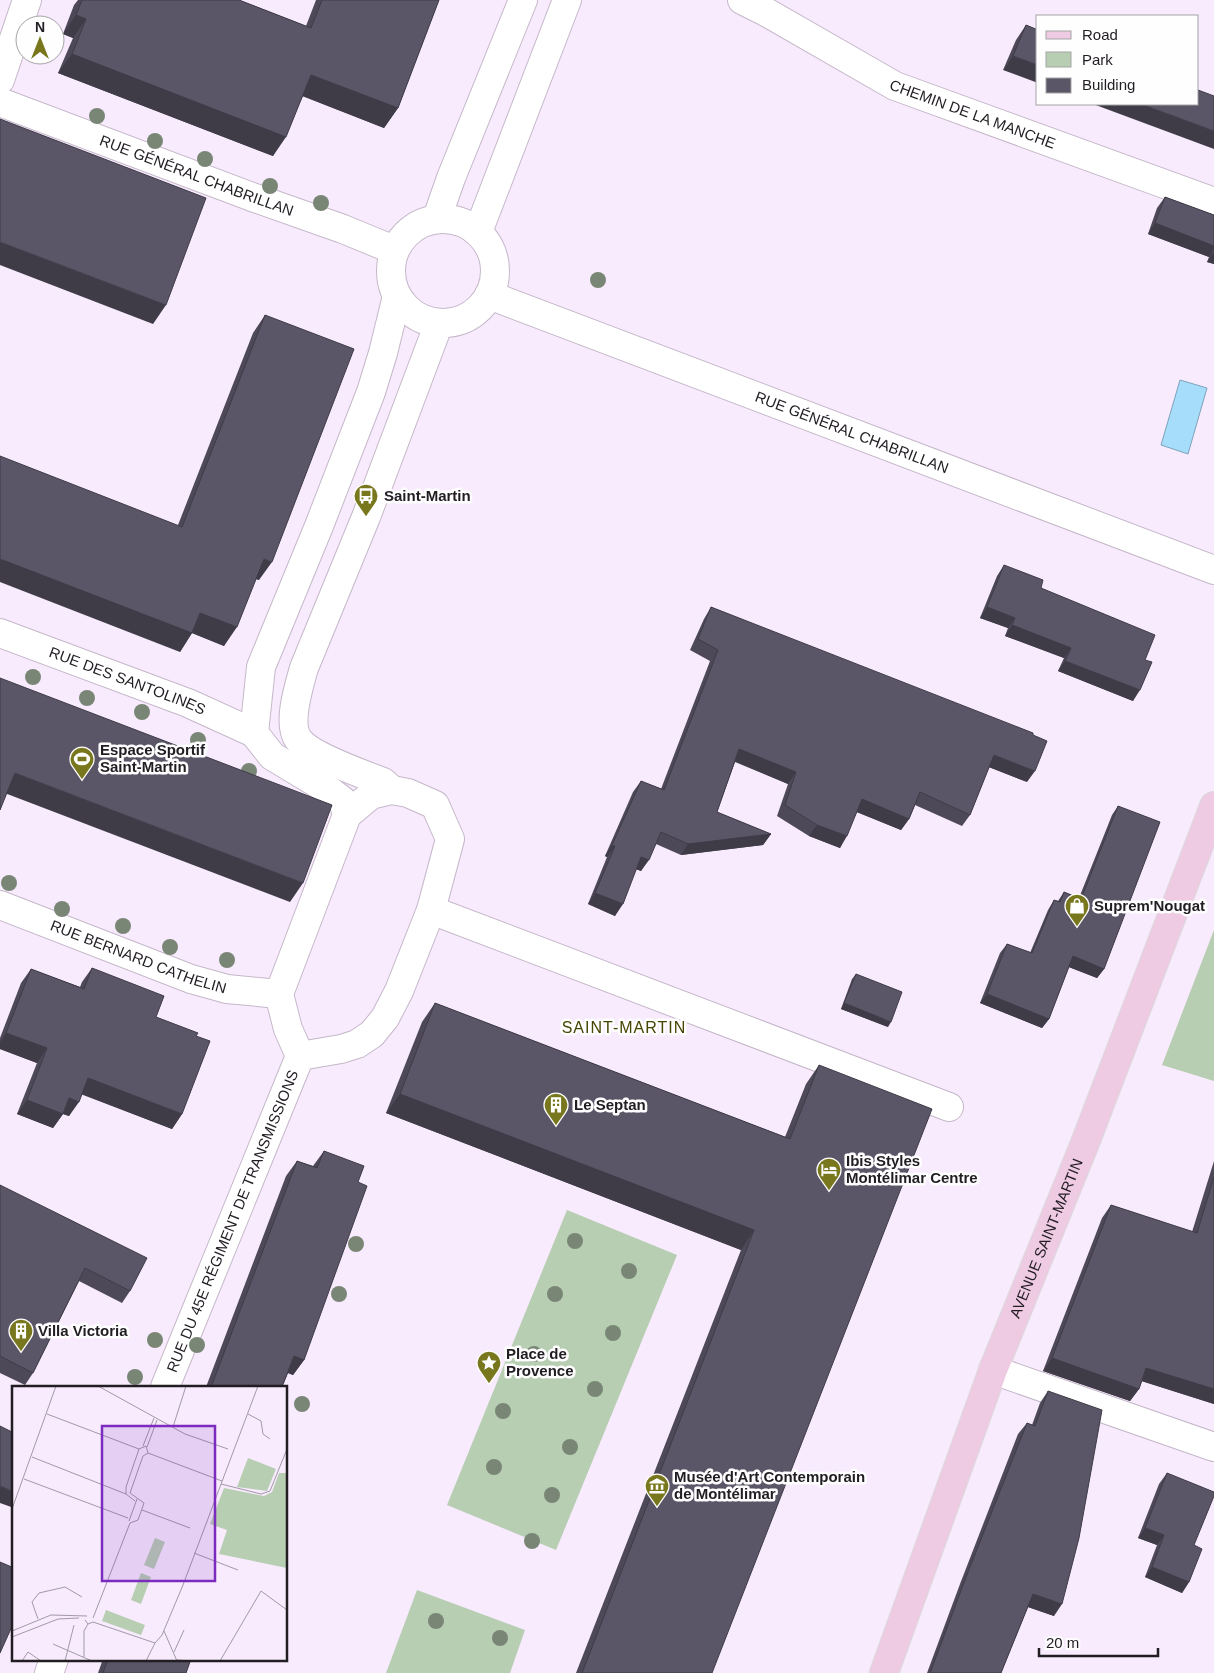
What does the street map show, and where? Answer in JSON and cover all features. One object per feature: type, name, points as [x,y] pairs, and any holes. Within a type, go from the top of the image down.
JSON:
[{"type":"main road","name":"AVENUE SAINT-MARTIN","points":[[884,1673],[993,1370],[1085,1143],[1214,806]]},
{"type":"street","points":[[0,80],[27,0]]},
{"type":"street","points":[[437,218],[451,178],[524,0]]},
{"type":"street","points":[[478,232],[567,0]]},
{"type":"street","name":"CHEMIN DE LA MANCHE","points":[[742,0],[769,6],[895,86],[1214,202]]},
{"type":"street","name":"RUE GÉNÉRAL CHABRILLAN","points":[[0,102],[252,197],[343,229],[394,250]]},
{"type":"street","points":[[437,218],[455,219],[468,224],[478,232],[490,248],[495,267],[493,285],[483,304],[469,316],[457,321],[440,323],[424,320],[408,310],[396,296],[391,280],[390,266],[394,250],[406,233],[413,227],[430,219],[437,218]]},
{"type":"street","name":"RUE GÉNÉRAL CHABRILLAN","points":[[489,295],[1214,570]]},
{"type":"street","points":[[348,815],[343,801],[272,756],[254,733],[261,667],[371,392],[383,353],[396,296]]},
{"type":"street","points":[[392,790],[383,782],[311,752],[298,739],[293,724],[297,691],[304,668],[366,517],[440,323]]},
{"type":"street","name":"RUE DES SANTOLINES","points":[[0,633],[188,703],[254,733]]},
{"type":"street","points":[[392,790],[408,793],[435,805],[450,839],[432,910],[399,991],[385,1018],[372,1034],[357,1044],[341,1050],[300,1056],[288,1029],[279,994],[348,815],[371,795],[392,790]]},
{"type":"street","name":"RUE BERNARD CATHELIN","points":[[0,905],[191,979],[227,989],[279,994]]},
{"type":"street","points":[[432,910],[949,1107]]},
{"type":"street","name":"RUE DU 45E RÉGIMENT DE TRANSMISSIONS","points":[[165,1386],[300,1056]]},
{"type":"street","points":[[993,1370],[1214,1447]]},
{"type":"street","points":[[49,1673],[54,1660]]},
{"type":"green space","points":[[1214,930],[1214,1081],[1162,1065]]},
{"type":"green space","points":[[567,1210],[677,1255],[556,1550],[447,1505]]},
{"type":"green space","points":[[417,1590],[525,1630],[510,1673],[386,1673]]},
{"type":"water","points":[[1180,380],[1207,388],[1188,454],[1161,445]]},
{"type":"building","points":[[82,0],[239,0],[311,28],[322,0],[439,0],[398,108],[311,75],[286,137],[72,54],[86,19],[76,15]]},
{"type":"building","points":[[1026,25],[1036,29],[1036,64],[1013,56]]},
{"type":"building","points":[[1199,90],[1214,96],[1214,131],[1144,105],[1199,105]]},
{"type":"building","points":[[0,119],[206,198],[166,305],[0,242]]},
{"type":"building","points":[[1165,197],[1214,215],[1214,246],[1155,223]]},
{"type":"building","points":[[265,315],[354,349],[272,562],[264,559],[237,627],[200,613],[192,633],[0,559],[0,456],[182,527]]},
{"type":"building","points":[[1004,565],[1043,580],[1041,588],[1155,635],[1145,660],[1152,662],[1140,690],[1065,661],[1071,648],[1012,625],[1015,618],[987,607]]},
{"type":"building","points":[[711,607],[1033,733],[1033,735],[1047,741],[1035,771],[994,755],[970,815],[920,792],[909,819],[862,799],[847,836],[817,825],[785,805],[796,772],[739,749],[717,812],[771,834],[688,844],[661,832],[649,860],[641,857],[623,904],[595,893],[615,846],[612,845],[641,781],[664,790],[718,650],[698,639]]},
{"type":"building","points":[[0,678],[332,805],[303,883],[15,773],[0,810]]},
{"type":"building","points":[[1118,806],[1160,822],[1104,969],[1073,956],[1049,1019],[987,994],[1007,944],[1032,953],[1054,900],[1060,902],[1064,892],[1081,899]]},
{"type":"building","points":[[92,968],[164,996],[156,1017],[198,1033],[196,1036],[210,1041],[182,1114],[88,1078],[79,1102],[69,1098],[63,1114],[27,1100],[47,1048],[6,1033],[31,969],[84,989]]},
{"type":"building","points":[[856,974],[902,992],[891,1022],[844,1003]]},
{"type":"building","points":[[435,1003],[790,1139],[819,1065],[932,1109],[712,1673],[582,1673],[754,1230],[400,1094]]},
{"type":"building","points":[[324,1151],[364,1166],[358,1182],[367,1186],[304,1360],[294,1356],[282,1386],[211,1386],[297,1161],[317,1168]]},
{"type":"building","points":[[1214,1177],[1214,1389],[1146,1368],[1139,1389],[1052,1358],[1111,1205],[1197,1233]]},
{"type":"building","points":[[0,1185],[147,1258],[130,1291],[85,1268],[33,1373],[0,1356]]},
{"type":"building","points":[[1048,1391],[1102,1410],[1079,1538],[1062,1604],[1033,1594],[1001,1673],[930,1673],[1027,1423],[1035,1426]]},
{"type":"building","points":[[0,1426],[12,1432],[12,1491],[0,1486]]},
{"type":"building","points":[[1167,1473],[1214,1492],[1194,1545],[1202,1549],[1189,1582],[1152,1567],[1164,1535],[1145,1528]]},
{"type":"building","points":[[0,1562],[12,1567],[12,1626],[0,1653]]},
{"type":"building","points":[[108,1660],[191,1660],[186,1673],[103,1673]]},
{"type":"place","name":"Saint-Martin","points":[[366,517]]},
{"type":"place","name":"Espace Sportif Saint-Martin","points":[[82,780]]},
{"type":"place","name":"Suprem'Nougat","points":[[1077,927]]},
{"type":"place","name":"Le Septan","points":[[556,1126]]},
{"type":"place","name":"Ibis Styles Montélimar Centre","points":[[829,1191]]},
{"type":"place","name":"Villa Victoria","points":[[21,1352]]},
{"type":"place","name":"Place de Provence","points":[[489,1384]]},
{"type":"place","name":"Musée d'Art Contemporain de Montélimar","points":[[657,1507]]},
{"type":"district","name":"SAINT-MARTIN","points":[[624,1027]]}]
